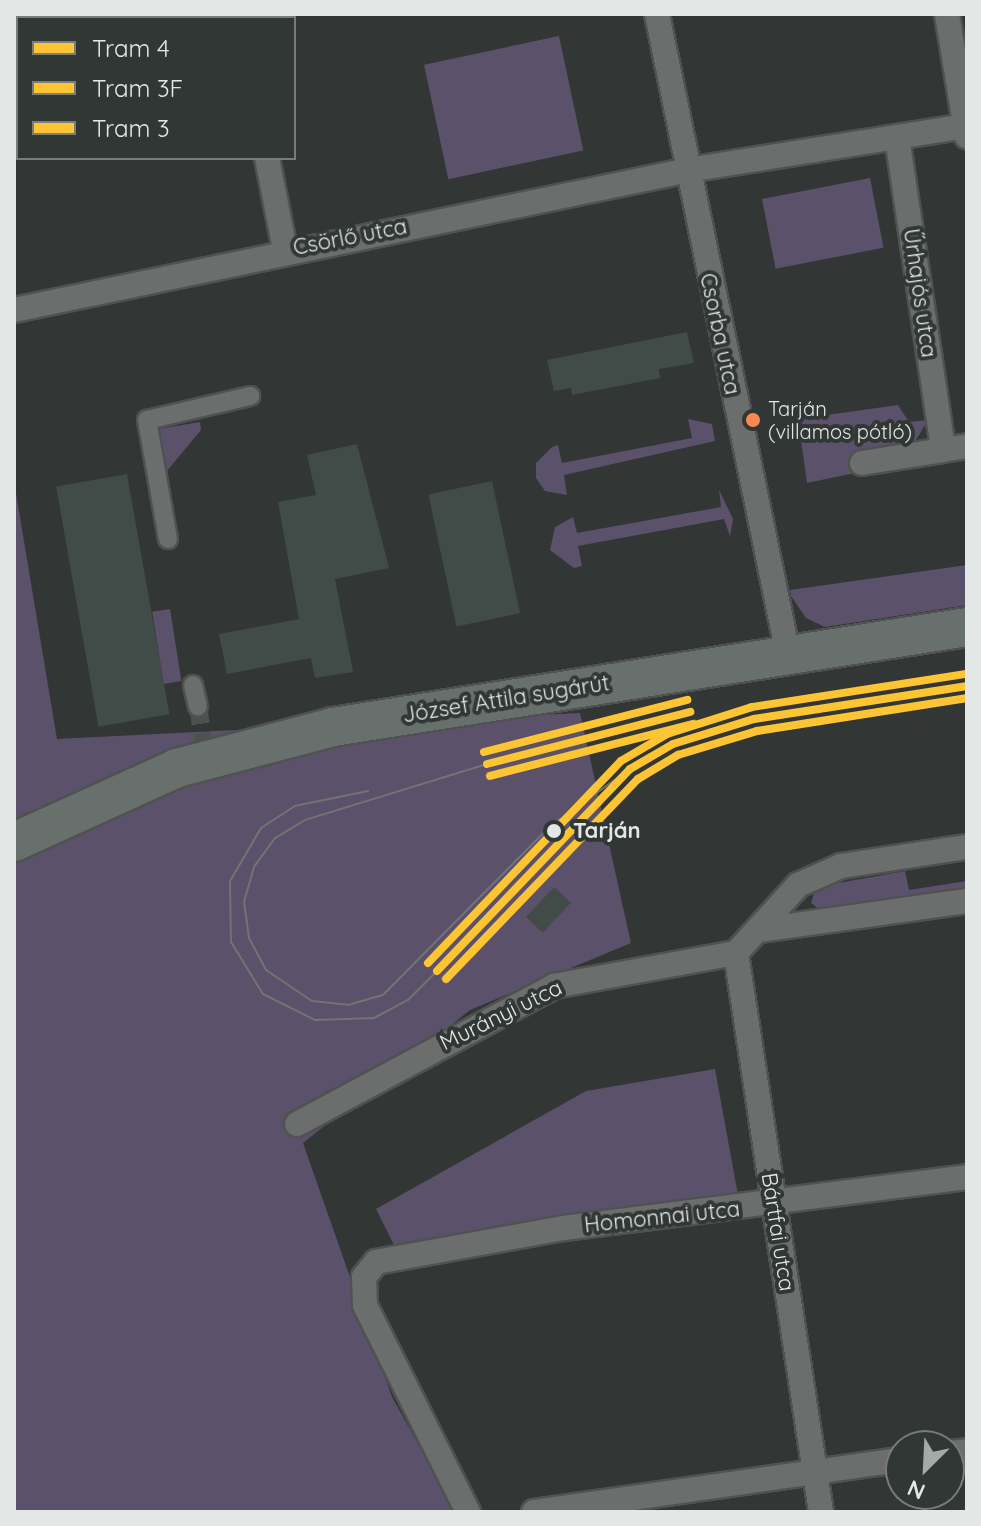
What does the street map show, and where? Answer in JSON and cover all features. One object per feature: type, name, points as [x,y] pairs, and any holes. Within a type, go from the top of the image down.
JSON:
[{"type":"main road","name":"József Attila sugárút","points":[[14,841],[177,768],[275,740],[967,627]]},
{"type":"street","name":"Csorba utca","points":[[657,14],[788,654]]},
{"type":"street","points":[[688,170],[897,137],[966,131],[947,14]]},
{"type":"street","name":"Űrhajós utca","points":[[862,463],[955,448],[897,137]]},
{"type":"street","points":[[267,160],[285,250]]},
{"type":"street","name":"Csörlő utca","points":[[14,310],[285,250],[688,170]]},
{"type":"street","points":[[168,539],[147,420],[250,396]]},
{"type":"street","points":[[193,685],[198,706]]},
{"type":"street","points":[[736,953],[798,885],[841,866],[967,847]]},
{"type":"street","points":[[760,930],[967,901]]},
{"type":"street","name":"Murányi utca","points":[[297,1124],[554,986],[736,953]]},
{"type":"street","name":"Bártfai utca","points":[[736,953],[821,1512]]},
{"type":"street","name":"Homonnai utca","points":[[468,1512],[379,1340],[365,1305],[364,1277],[376,1262],[564,1228],[773,1204],[967,1177]]},
{"type":"street","points":[[534,1512],[885,1462]]},
{"type":"shaded area","points":[[559,36],[583,150],[448,179],[424,65]]},
{"type":"shaded area","points":[[870,178],[884,248],[776,269],[762,199]]},
{"type":"shaded area","points":[[898,405],[909,422],[928,420],[916,440],[852,452],[855,473],[807,483],[798,419]]},
{"type":"shaded area","points":[[688,419],[712,424],[715,441],[564,475],[567,495],[545,491],[536,478],[536,463],[552,447],[558,445],[562,463],[692,438]]},
{"type":"shaded area","points":[[200,422],[201,430],[166,472],[158,429]]},
{"type":"shaded area","points":[[14,481],[57,739],[580,713],[631,943],[470,1010],[303,1143],[392,1397],[456,1512],[14,1512]]},
{"type":"shaded area","points":[[719,490],[733,519],[730,536],[724,519],[578,546],[582,566],[574,568],[550,550],[555,527],[573,517],[577,533],[721,507]]},
{"type":"shaded area","points":[[967,565],[967,605],[825,627],[806,618],[790,590]]},
{"type":"shaded area","points":[[170,609],[181,681],[164,684],[152,612]]},
{"type":"shaded area","points":[[905,871],[909,890],[967,881],[967,890],[821,910],[811,903],[816,887]]},
{"type":"shaded area","points":[[715,1069],[738,1195],[395,1247],[376,1209],[586,1091]]},
{"type":"building","points":[[687,332],[694,363],[659,369],[660,378],[572,395],[571,388],[554,391],[547,360]]},
{"type":"building","points":[[357,444],[389,568],[335,579],[353,672],[315,678],[311,658],[227,674],[219,634],[299,619],[278,502],[316,495],[307,455]]},
{"type":"building","points":[[127,474],[169,714],[98,727],[56,487]]},
{"type":"building","points":[[492,481],[520,613],[456,627],[428,495]]},
{"type":"building","points":[[554,887],[571,903],[543,933],[526,917]]},
{"type":"tunnel","points":[[198,706],[209,779]]},
{"type":"tram line","name":"3","points":[[428,963],[621,761],[667,734],[752,707],[965,674]]},
{"type":"tram line","name":"4","points":[[437,971],[630,769],[673,744],[754,719],[967,686]]},
{"type":"tram line","name":"3F","points":[[446,979],[638,779],[678,755],[757,731],[967,698]]},
{"type":"tram line","name":"3","points":[[484,752],[687,700]]},
{"type":"tram line","name":"4","points":[[487,764],[690,712]]},
{"type":"tram line","name":"3F","points":[[490,776],[693,724]]},
{"type":"tram line","points":[[487,764],[305,820],[275,838],[254,867],[244,902],[249,938],[266,970],[312,1001],[348,1005],[383,995],[549,827],[630,769]]},
{"type":"tram line","points":[[368,791],[295,806],[261,828],[230,881],[231,942],[263,994],[315,1020],[374,1018],[408,1000],[437,971]]},
{"type":"place","name":"Tarján (villamos pótló)","points":[[753,420]]},
{"type":"place","name":"Tarján","points":[[554,831]]}]
